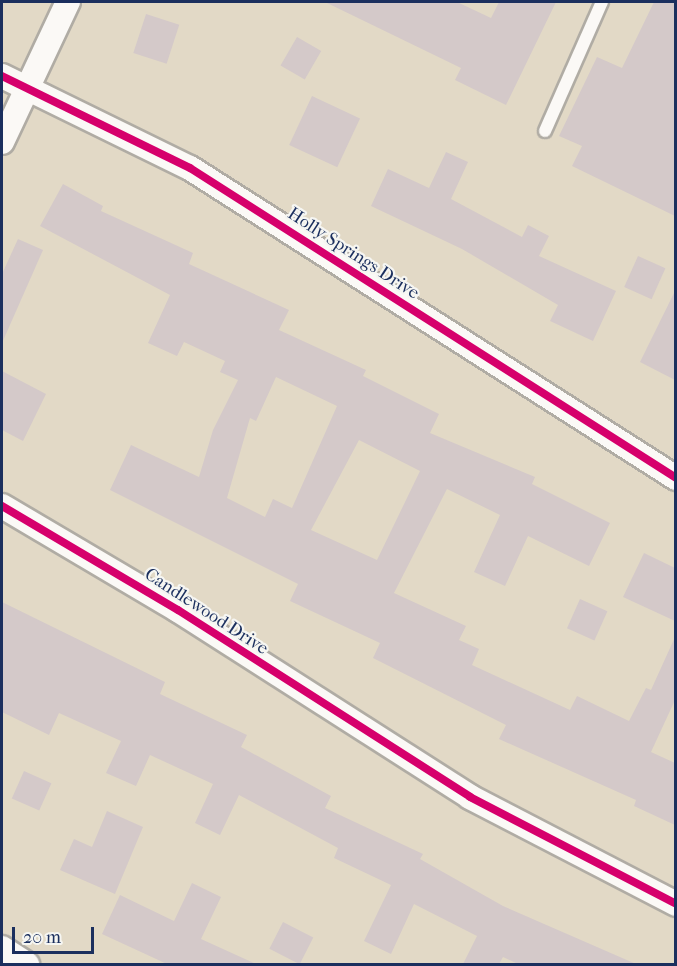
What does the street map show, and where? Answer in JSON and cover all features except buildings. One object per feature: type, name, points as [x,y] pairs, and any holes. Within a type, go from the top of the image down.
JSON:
[{"type":"street","points":[[2,142],[68,2]]},
{"type":"street","name":"Holly Springs Drive","points":[[2,76],[200,174],[675,478]]},
{"type":"street","name":"Candlewood Drive","points":[[2,506],[98,560],[470,797],[675,904]]},
{"type":"street","points":[[2,948],[27,964]]},
{"type":"lane","points":[[545,131],[602,2]]},
{"type":"cycle path","points":[[2,76],[190,168],[676,478]]},
{"type":"cycle path","points":[[2,506],[178,610],[470,797],[676,904]]}]
